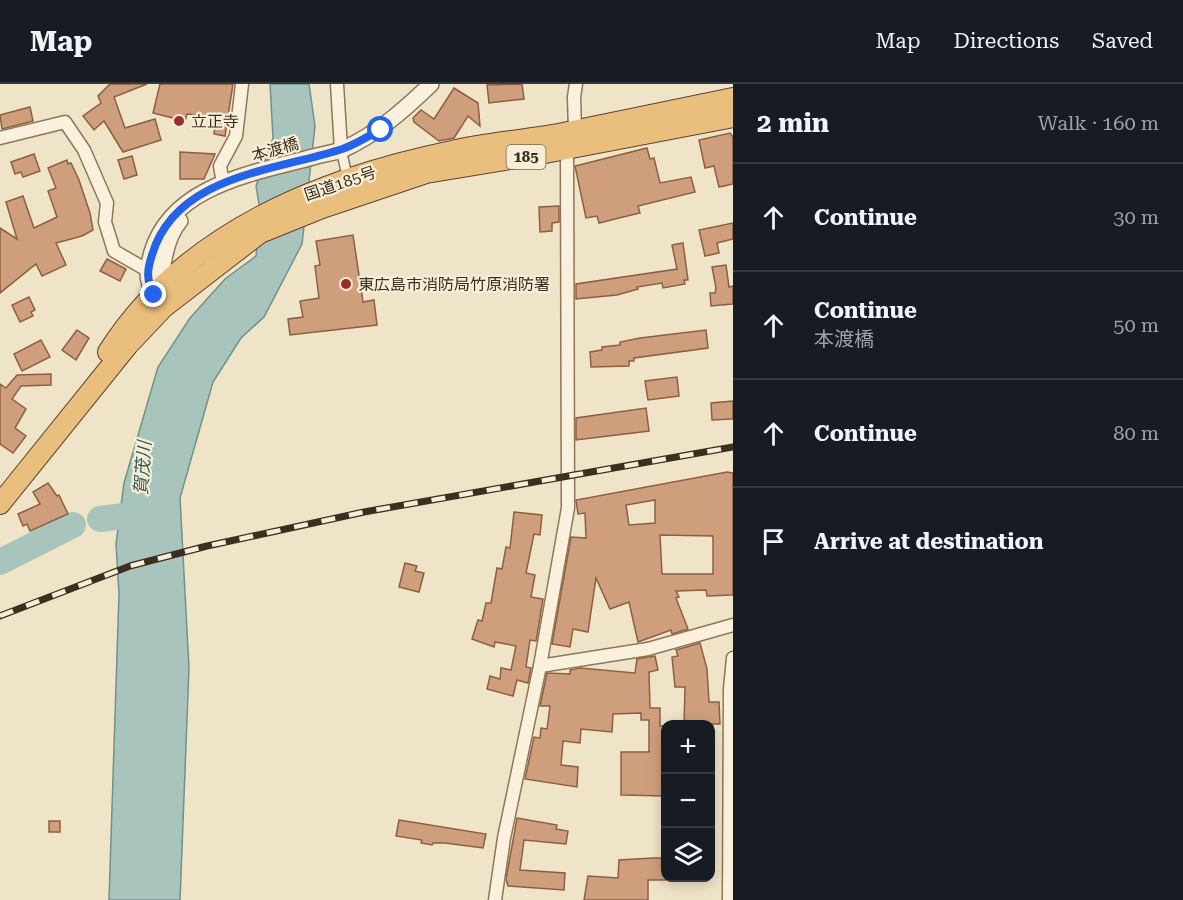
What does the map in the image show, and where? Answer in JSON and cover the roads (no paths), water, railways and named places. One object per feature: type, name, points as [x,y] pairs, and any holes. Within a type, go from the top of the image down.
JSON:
[{"type":"highway","name":"国道185号","points":[[167,296],[190,262],[265,212],[322,187],[452,150],[575,130],[733,98]]},
{"type":"highway","name":"国道185号","points":[[0,504],[49,446],[118,336],[167,296],[260,233],[322,208],[426,173],[733,117]]},
{"type":"street","points":[[167,296],[165,249],[172,230],[227,182],[220,166],[236,136],[242,84]]},
{"type":"street","points":[[337,84],[334,151],[348,179]]},
{"type":"street","name":"本渡橋","points":[[147,270],[158,237],[175,212],[190,200],[227,182],[334,151],[381,130],[431,84]]},
{"type":"street","points":[[495,900],[504,838],[540,666],[568,508],[567,149],[575,130],[576,84]]},
{"type":"street","points":[[0,138],[65,123],[84,150],[107,203],[105,222],[114,251],[147,270],[148,285],[167,296]]},
{"type":"street","points":[[540,666],[648,649],[733,625]]},
{"type":"street","points":[[729,900],[730,689],[733,658]]},
{"type":"water","name":"賀茂川","points":[[270,84],[309,84],[315,126],[302,244],[264,317],[241,338],[213,382],[180,498],[189,668],[180,900],[109,900],[119,594],[116,544],[124,483],[158,367],[190,318],[225,279],[256,256],[260,210],[256,186],[273,138]]},
{"type":"waterway","points":[[100,519],[140,514]]},
{"type":"waterway","points":[[0,562],[73,525]]},
{"type":"railway","points":[[0,616],[130,566],[207,546],[364,512],[733,447]]},
{"type":"place","name":"立正寺","points":[[179,121]]},
{"type":"place","name":"東広島市消防局竹原消防署","points":[[346,284]]}]
